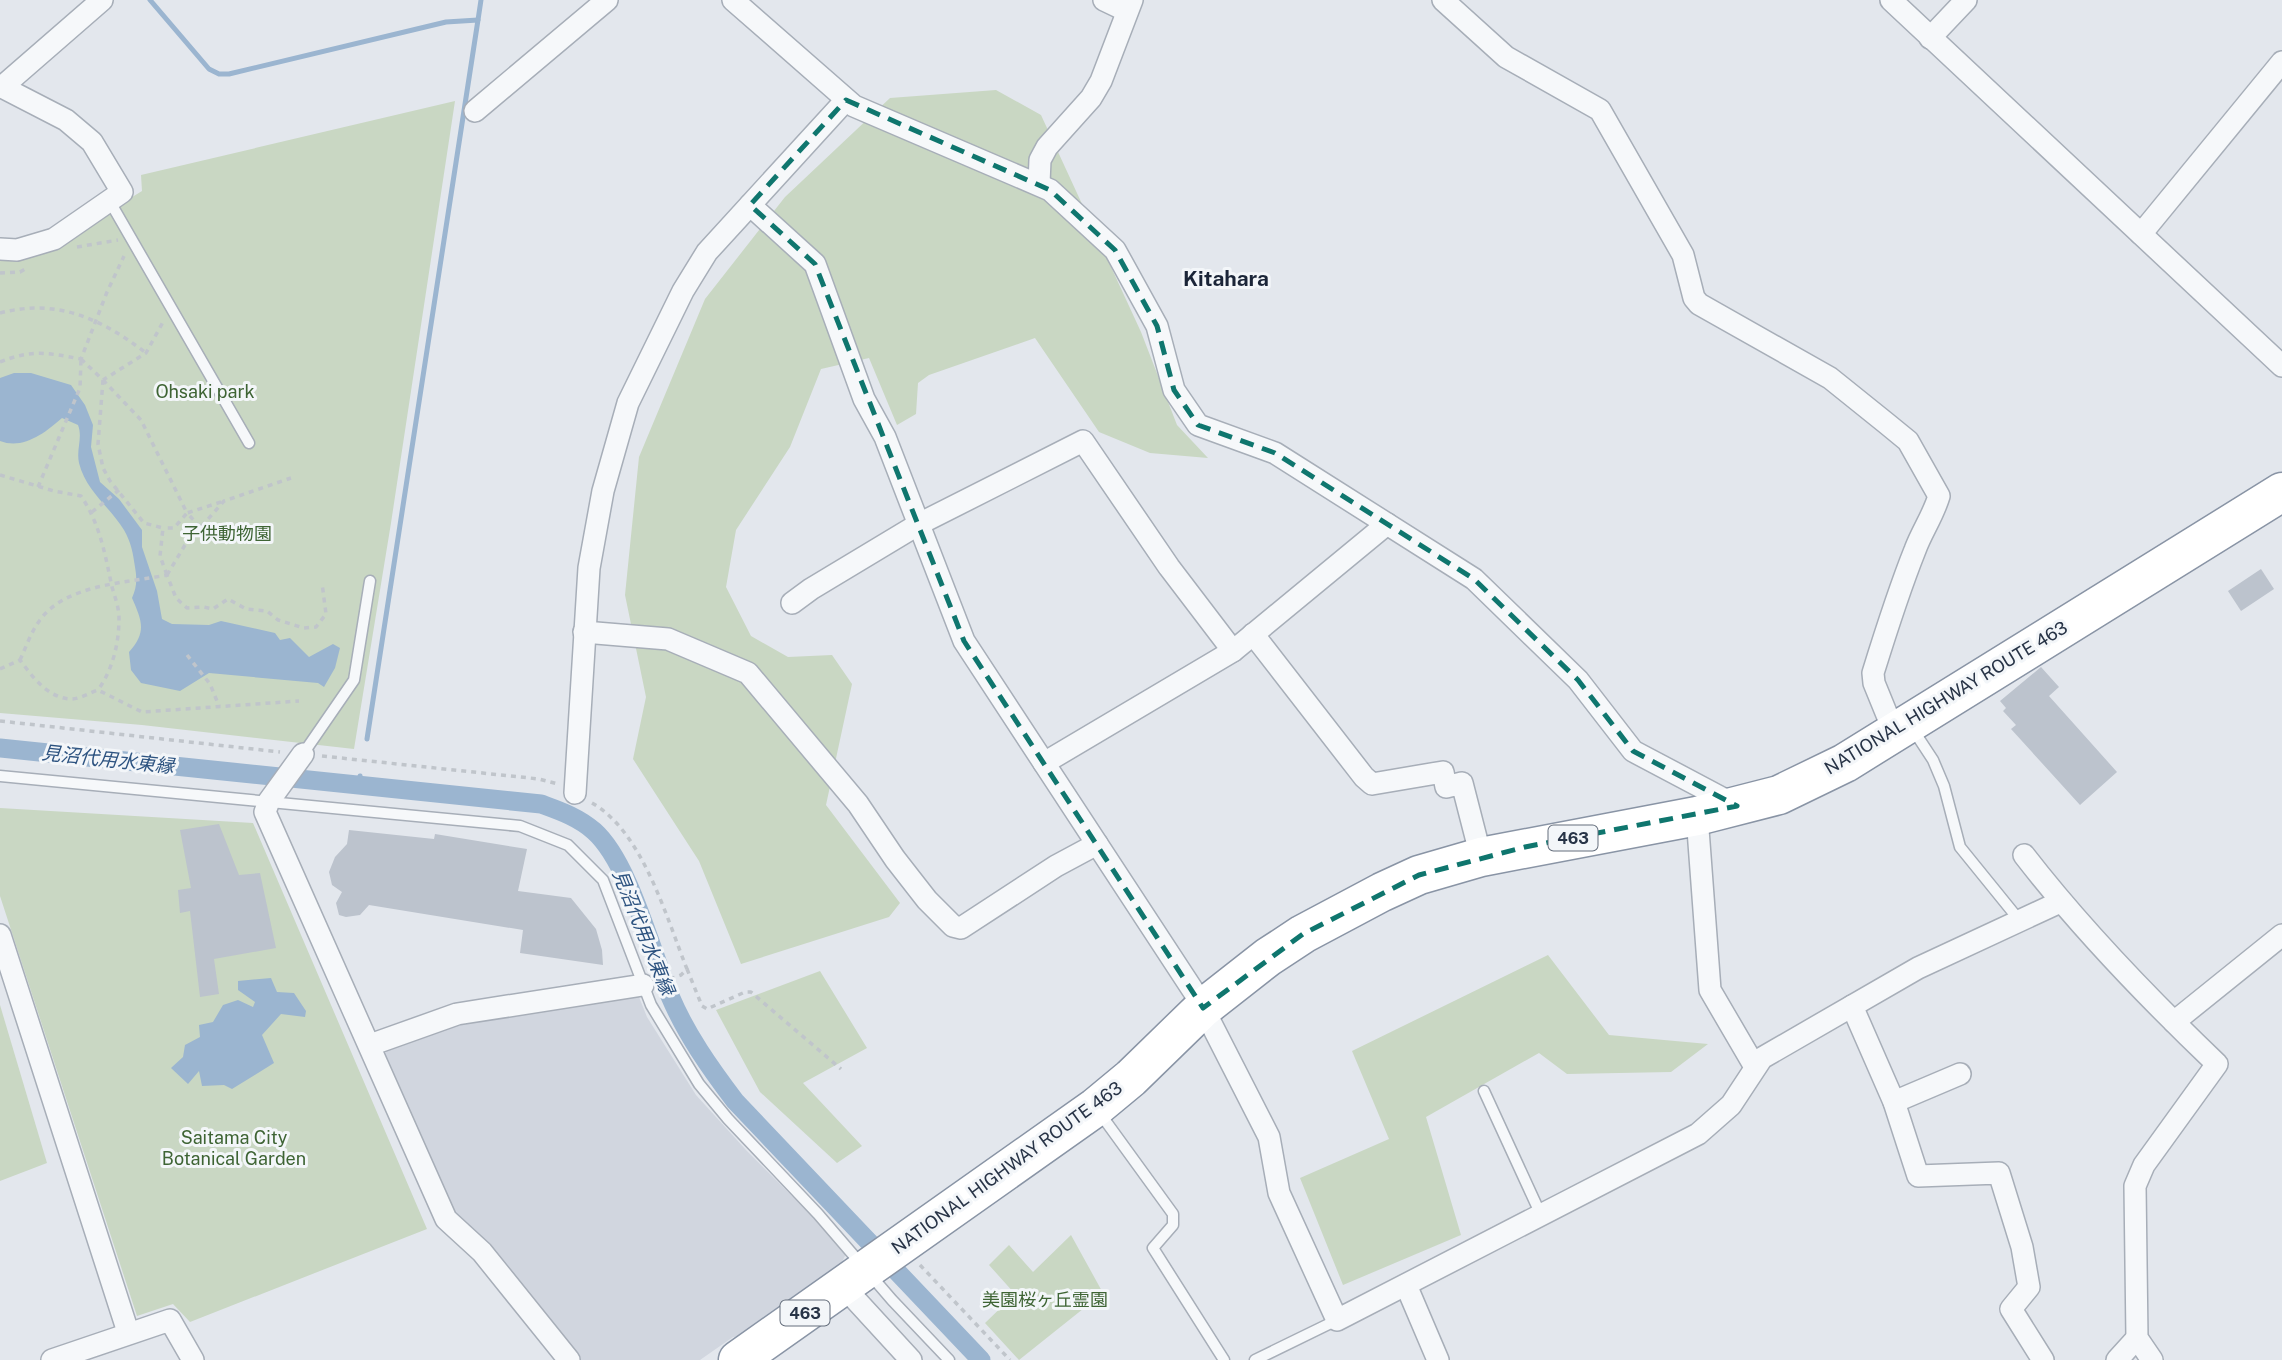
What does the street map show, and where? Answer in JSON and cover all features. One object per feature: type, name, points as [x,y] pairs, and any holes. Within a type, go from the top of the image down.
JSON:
[{"type":"highway","name":"NATIONAL HIGHWAY ROUTE 463","points":[[738,1360],[880,1266],[1096,1107],[1131,1078],[1203,1008],[1268,957],[1303,934],[1382,892],[1419,876],[1481,857],[1697,816],[1790,789],[1844,763],[2279,498]]},
{"type":"street","points":[[0,249],[16,250],[54,239],[122,192],[92,142],[66,120],[1,87],[102,0]]},
{"type":"street","points":[[475,111],[607,0]]},
{"type":"street","points":[[733,0],[854,106],[1039,183],[1050,190],[1115,250],[1157,326],[1174,390],[1198,425],[1275,453],[1474,579],[1578,680],[1633,751],[1737,806]]},
{"type":"street","points":[[1039,183],[1040,160],[1047,147],[1096,89],[1129,5],[1104,0]]},
{"type":"street","points":[[1443,0],[1506,57],[1600,110],[1683,255],[1694,298],[1699,304],[1830,378],[1908,441],[1938,496],[1934,515],[1922,530],[1896,598],[1873,673],[1874,683],[1902,727]]},
{"type":"street","points":[[1891,0],[2282,366]]},
{"type":"street","points":[[1930,38],[1966,0]]},
{"type":"street","points":[[2141,234],[2282,62]]},
{"type":"street","points":[[575,793],[589,568],[603,491],[628,403],[683,290],[707,252],[846,100]]},
{"type":"street","points":[[750,205],[815,264],[864,399],[885,437],[964,641],[1203,1008],[1269,1137],[1279,1193],[1337,1320],[1698,1134],[1731,1105],[1762,1058],[1918,968],[2060,902]]},
{"type":"street","points":[[792,603],[919,524],[1083,441],[1169,567],[1233,651]]},
{"type":"street","points":[[1044,763],[1233,651],[1387,524]]},
{"type":"street","points":[[584,632],[668,639],[748,673],[858,804],[927,900],[953,926],[961,928],[1056,866],[1097,844]]},
{"type":"street","points":[[1253,634],[1372,784],[1443,772],[1446,787],[1462,783],[1481,857]]},
{"type":"street","points":[[303,754],[269,801],[265,811],[446,1219],[482,1252],[569,1360]]},
{"type":"street","points":[[1697,816],[1710,990],[1755,1067]]},
{"type":"street","points":[[2024,855],[2060,902],[2217,1064],[2144,1165],[2135,1186],[2137,1338],[2152,1360]]},
{"type":"street","points":[[0,935],[128,1332]]},
{"type":"street","points":[[2174,1022],[2282,935]]},
{"type":"street","points":[[370,1045],[457,1014],[647,985]]},
{"type":"street","points":[[1852,1006],[1894,1102],[1919,1176],[1999,1173],[2022,1247],[2029,1287],[2011,1309],[2043,1360]]},
{"type":"street","points":[[1894,1102],[1960,1074]]},
{"type":"street","points":[[880,1266],[871,1317],[911,1360]]},
{"type":"street","points":[[1406,1285],[1438,1360]]},
{"type":"street","points":[[52,1360],[128,1332],[170,1320],[193,1360]]},
{"type":"street","points":[[2117,1360],[2137,1338]]},
{"type":"lane","points":[[109,200],[249,443]]},
{"type":"lane","points":[[303,754],[354,680],[370,581]]},
{"type":"lane","points":[[1902,727],[1933,760],[1944,786],[1960,847],[2020,921]]},
{"type":"lane","points":[[0,776],[520,826],[568,845],[603,880],[647,985],[651,1006],[699,1084],[728,1119],[818,1214],[880,1266],[892,1300],[949,1360]]},
{"type":"lane","points":[[1484,1091],[1541,1215]]},
{"type":"lane","points":[[1096,1107],[1173,1214],[1173,1225],[1153,1248],[1224,1360]]},
{"type":"lane","points":[[871,1317],[892,1300]]},
{"type":"lane","points":[[1255,1360],[1337,1320]]},
{"type":"path","points":[[38,487],[80,388],[81,359],[132,238]]},
{"type":"path","points":[[103,380],[146,354],[172,307]]},
{"type":"path","points":[[0,313],[23,308],[49,309],[96,320],[118,331],[146,354]]},
{"type":"path","points":[[0,362],[21,354],[49,353],[81,359],[141,420],[187,513],[200,527]]},
{"type":"path","points":[[103,380],[98,444],[103,468],[110,481],[144,523],[174,528],[187,513],[291,478]]},
{"type":"path","points":[[0,475],[81,496],[92,512],[102,539],[119,617],[117,646],[108,677],[99,690],[72,699],[57,694],[41,687],[20,660]]},
{"type":"path","points":[[92,512],[119,489]]},
{"type":"path","points":[[0,669],[20,660],[39,621],[61,599],[97,588],[167,575],[185,545],[224,501]]},
{"type":"path","points":[[163,528],[160,556],[176,598],[187,608],[214,609],[228,598],[247,609],[267,611],[278,620],[304,628],[316,627],[326,614],[322,583]]},
{"type":"path","points":[[187,655],[210,684],[219,706]]},
{"type":"path","points":[[99,690],[142,712],[299,701]]},
{"type":"path","points":[[0,721],[539,779],[575,793],[600,807],[631,839],[648,873],[702,1006],[708,1009],[745,992],[751,992],[841,1069]]},
{"type":"path","points":[[647,985],[677,976],[687,969]]},
{"type":"path","points":[[880,1266],[1010,1360]]},
{"type":"highlighted area","points":[[846,100],[1050,190],[1115,250],[1157,326],[1174,390],[1198,425],[1275,453],[1474,579],[1578,680],[1633,751],[1737,806],[1525,847],[1419,875],[1303,934],[1203,1008],[964,641],[815,264],[750,205]]},
{"type":"shaded area","points":[[631,993],[639,997],[647,1017],[696,1095],[846,1254],[842,1262],[740,1336],[733,1337],[700,1360],[581,1360],[484,1242],[455,1217],[384,1056],[388,1046],[465,1018]]},
{"type":"green space","points":[[996,90],[1041,115],[1141,332],[1177,425],[1208,458],[1150,453],[1099,432],[1035,338],[929,375],[918,383],[916,414],[897,425],[869,358],[821,369],[790,447],[736,530],[726,587],[751,636],[788,657],[832,655],[852,684],[826,805],[900,903],[889,917],[741,964],[699,861],[633,759],[646,697],[625,595],[639,457],[705,299],[785,197],[890,98]]},
{"type":"green space","name":"Ohsaki park","points":[[455,101],[354,749],[142,725],[0,713],[0,255],[56,244],[142,191],[141,175]]},
{"type":"green space","name":"Saitama City Botanical Garden","points":[[0,808],[253,823],[427,1229],[190,1322],[173,1304],[137,1316],[0,896]]},
{"type":"green space","points":[[1548,955],[1609,1035],[1708,1044],[1671,1072],[1567,1074],[1539,1053],[1426,1117],[1461,1235],[1343,1285],[1300,1178],[1389,1139],[1352,1051]]},
{"type":"green space","points":[[820,971],[867,1048],[803,1083],[862,1146],[837,1163],[760,1092],[716,1010]]},
{"type":"green space","points":[[0,1005],[47,1163],[0,1181]]},
{"type":"green space","name":"美園桜ヶ丘霊園","points":[[1071,1235],[1103,1293],[1019,1360],[985,1323],[1015,1294],[989,1265],[1009,1245],[1033,1272]]},
{"type":"water","points":[[14,373],[31,373],[71,385],[85,405],[93,425],[91,447],[100,482],[119,499],[142,530],[142,547],[157,591],[162,619],[172,624],[209,625],[221,621],[275,633],[280,640],[290,638],[309,657],[333,644],[340,648],[335,668],[324,687],[318,683],[209,673],[180,691],[141,683],[131,670],[129,652],[135,645],[141,626],[132,598],[136,575],[128,539],[82,473],[78,458],[78,425],[62,418],[25,442],[0,441],[0,378]]},
{"type":"water","points":[[271,978],[277,992],[294,993],[306,1011],[305,1017],[281,1014],[262,1035],[274,1063],[232,1089],[224,1085],[202,1086],[199,1071],[188,1084],[171,1068],[183,1057],[185,1045],[200,1037],[199,1025],[213,1022],[223,1005],[238,1000],[253,1007],[255,1002],[238,990],[238,981]]},
{"type":"building","points":[[2261,569],[2274,589],[2241,611],[2228,591]]},
{"type":"building","points":[[2041,667],[2059,687],[2049,696],[2117,772],[2080,805],[2011,729],[2016,725],[2003,711],[2006,708],[2000,701]]},
{"type":"building","points":[[219,824],[239,875],[260,873],[276,948],[214,959],[219,994],[200,997],[190,911],[180,913],[178,890],[191,888],[180,830]]},
{"type":"building","points":[[349,830],[434,839],[435,834],[527,849],[518,891],[571,898],[596,929],[603,965],[520,953],[523,930],[369,905],[360,915],[339,915],[336,903],[342,892],[332,885],[329,872],[335,857],[347,844]]},
{"type":"waterway","points":[[150,0],[209,69],[219,74],[229,74],[446,22],[478,20],[367,739]]},
{"type":"waterway","points":[[478,20],[481,0]]},
{"type":"waterway","name":"見沼代用水東縁","points":[[0,748],[541,804],[582,822],[607,845],[618,864],[638,908],[676,1010],[726,1089],[981,1360]]},
{"type":"waterway","points":[[358,786],[360,776]]},
{"type":"district","name":"Kitahara","points":[[1226,279]]},
{"type":"park label","name":"子供動物園","points":[[227,534]]}]
